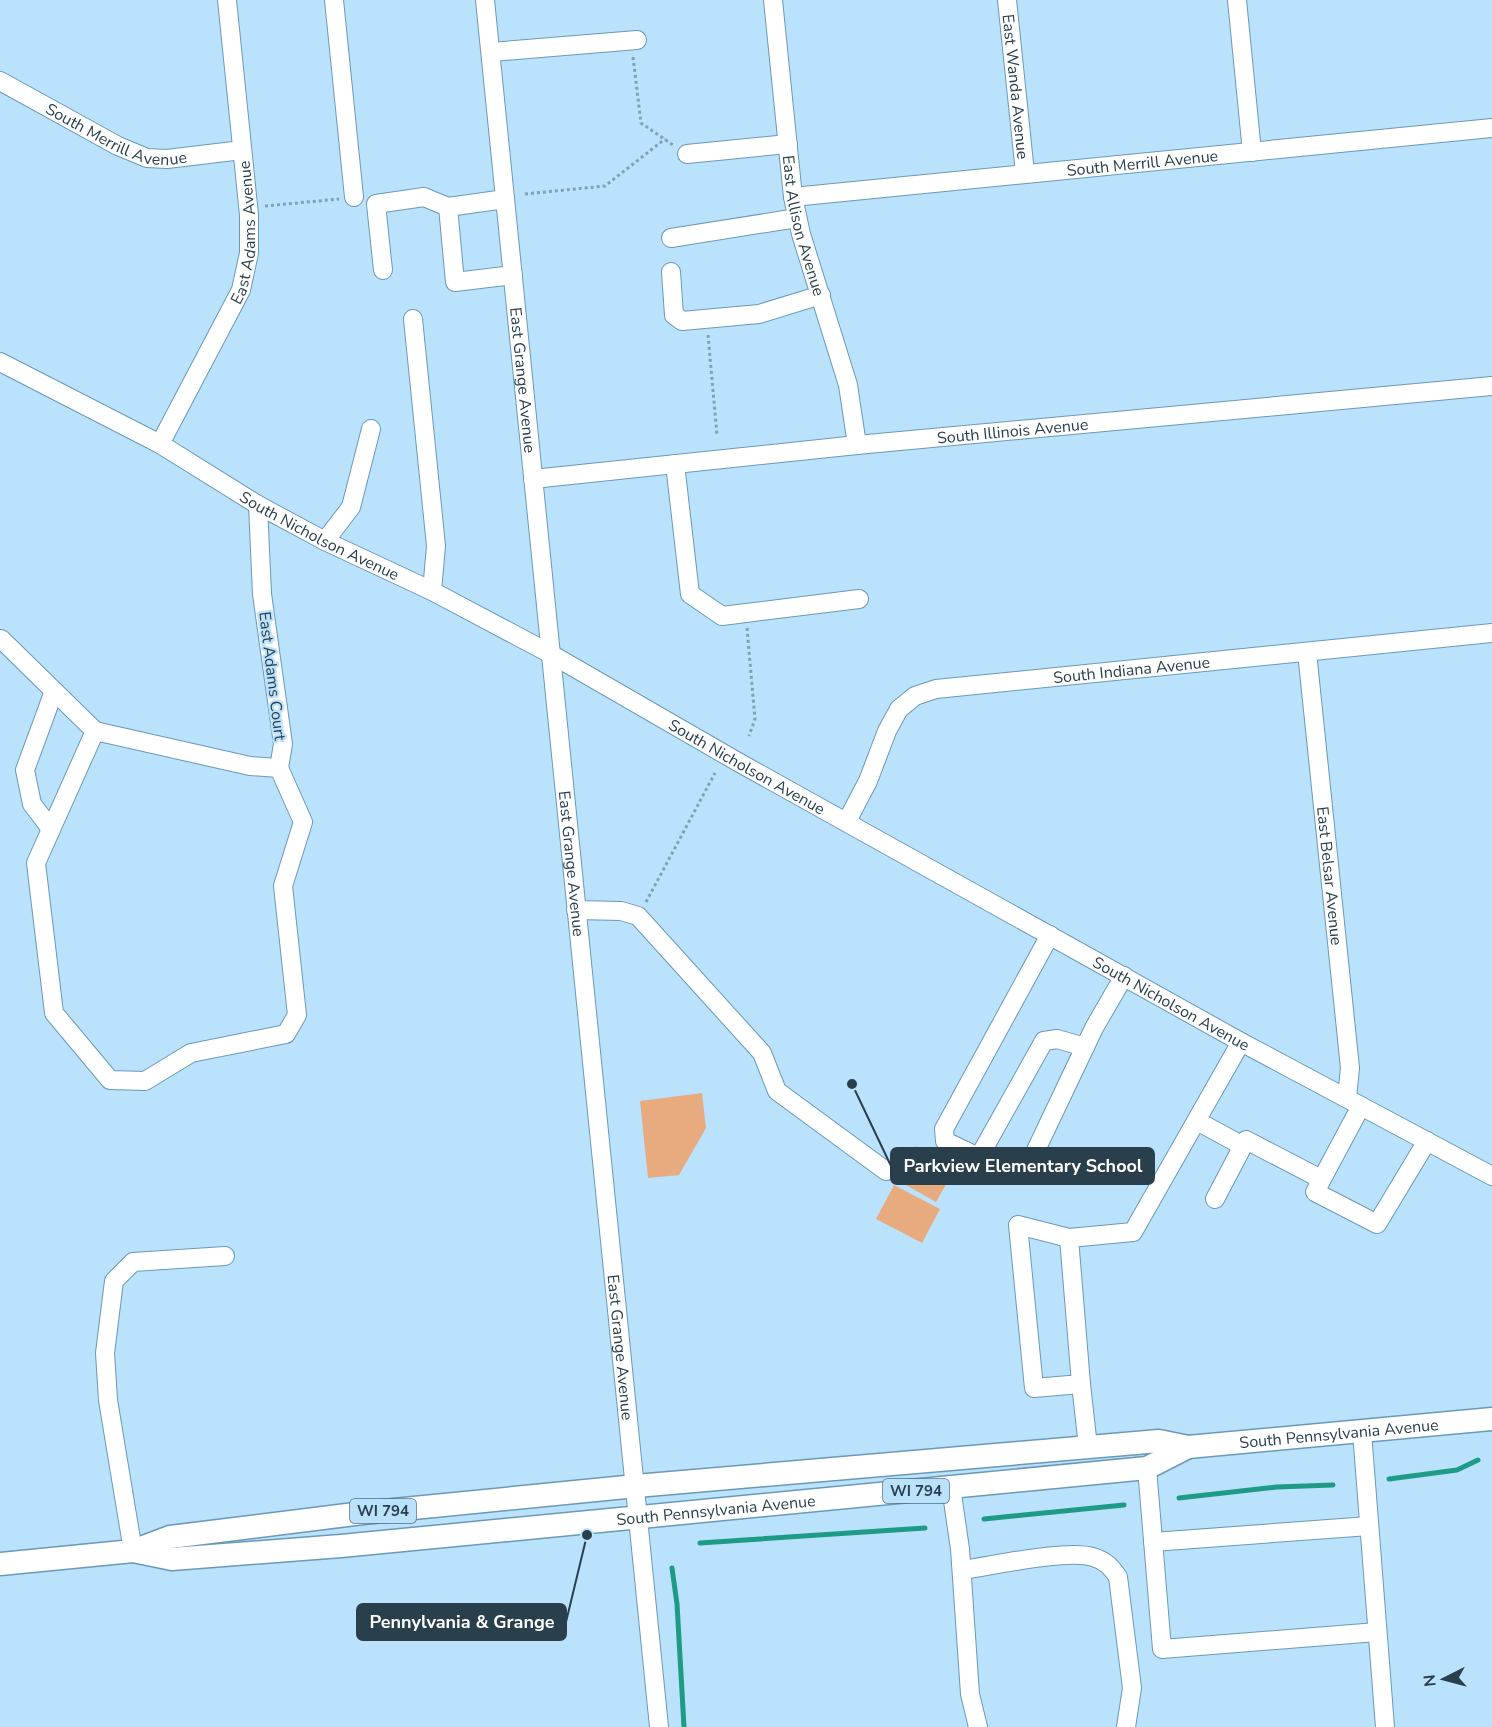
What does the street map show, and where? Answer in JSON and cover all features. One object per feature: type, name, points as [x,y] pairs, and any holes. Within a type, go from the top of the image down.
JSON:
[{"type":"main road","name":"South Pennsylvania Avenue","points":[[0,1564],[133,1551],[170,1537],[363,1513],[636,1486],[1159,1441],[1188,1447],[1492,1419]]},
{"type":"main road","name":"South Pennsylvania Avenue","points":[[133,1551],[172,1559],[341,1546],[1148,1468],[1188,1447]]},
{"type":"street","name":"East Adams Avenue","points":[[160,444],[241,290],[249,253],[248,208],[227,0]]},
{"type":"street","points":[[334,0],[354,197]]},
{"type":"street","name":"East Grange Avenue","points":[[485,0],[659,1727]]},
{"type":"street","name":"East Allison Avenue","points":[[773,0],[793,197],[797,218],[848,385],[857,445]]},
{"type":"street","name":"East Wanda Avenue","points":[[1007,0],[1025,173]]},
{"type":"street","points":[[1237,0],[1252,152]]},
{"type":"street","points":[[491,52],[634,40]]},
{"type":"street","name":"South Merrill Avenue","points":[[0,81],[118,146],[147,158],[167,159],[242,150]]},
{"type":"street","name":"South Merrill Avenue","points":[[793,197],[1492,129]]},
{"type":"street","points":[[687,154],[788,144]]},
{"type":"street","points":[[383,270],[376,204],[424,197],[448,207],[506,199]]},
{"type":"street","points":[[448,207],[455,282],[513,275]]},
{"type":"street","points":[[671,238],[797,218]]},
{"type":"street","points":[[671,272],[675,315],[682,321],[759,314],[821,295]]},
{"type":"street","points":[[413,320],[436,546],[432,591]]},
{"type":"street","name":"South Nicholson Avenue","points":[[0,362],[160,444],[258,505],[325,541],[432,591],[549,653],[738,762],[1241,1042],[1492,1176]]},
{"type":"street","name":"South Illinois Avenue","points":[[533,479],[857,445],[1492,386]]},
{"type":"street","points":[[325,541],[351,507],[371,429]]},
{"type":"street","points":[[675,464],[690,594],[722,616],[859,599]]},
{"type":"street","name":"East Adams Court","points":[[258,505],[262,594],[283,744],[279,768]]},
{"type":"street","name":"South Indiana Avenue","points":[[847,821],[868,781],[887,731],[899,709],[915,696],[936,689],[1492,633]]},
{"type":"street","points":[[1,639],[95,731],[250,766],[279,768],[303,822],[283,886],[297,1015],[286,1034],[191,1053],[145,1081],[111,1080],[54,1013],[36,863],[95,731]]},
{"type":"street","name":"East Belsar Avenue","points":[[1307,652],[1354,1102]]},
{"type":"street","points":[[51,830],[32,804],[25,770],[54,691]]},
{"type":"street","points":[[576,910],[621,911],[638,916],[762,1053],[777,1091],[886,1171]]},
{"type":"street","points":[[1050,935],[944,1129],[945,1141],[1016,1175],[1021,1175],[1028,1169],[1085,1047],[1124,976]]},
{"type":"street","points":[[979,1157],[1044,1041],[1057,1039],[1085,1047]]},
{"type":"street","points":[[1081,1384],[1034,1388],[1018,1225],[1069,1238],[1133,1232],[1241,1042]]},
{"type":"street","points":[[1354,1102],[1314,1191],[1377,1224],[1427,1141]]},
{"type":"street","points":[[1197,1121],[1243,1146]]},
{"type":"street","points":[[1215,1199],[1246,1140],[1321,1179]]},
{"type":"street","points":[[1069,1238],[1088,1447]]},
{"type":"street","points":[[133,1551],[108,1400],[105,1353],[114,1281],[133,1262],[225,1256]]},
{"type":"street","points":[[1362,1432],[1385,1727]]},
{"type":"street","points":[[1148,1468],[1162,1649],[1377,1632]]},
{"type":"street","points":[[951,1487],[962,1570],[970,1694],[978,1727]]},
{"type":"street","points":[[1153,1542],[1369,1526]]},
{"type":"street","points":[[962,1570],[1070,1555],[1091,1556],[1109,1564],[1118,1577],[1131,1688],[1126,1727]]},
{"type":"path","points":[[634,40],[641,123],[687,154]]},
{"type":"path","points":[[525,194],[605,186],[665,139]]},
{"type":"path","points":[[248,208],[354,197]]},
{"type":"path","points":[[706,319],[717,435]]},
{"type":"path","points":[[746,613],[755,719],[749,736]]},
{"type":"path","points":[[638,916],[716,772]]},
{"type":"shaded area","points":[[702,1093],[706,1128],[679,1175],[648,1178],[640,1101]]},
{"type":"shaded area","points":[[916,1146],[955,1169],[936,1202],[897,1180]]},
{"type":"shaded area","points":[[894,1185],[940,1209],[922,1243],[876,1219]]},
{"type":"waterway","points":[[1389,1479],[1457,1470],[1478,1460]]},
{"type":"waterway","points":[[1179,1498],[1277,1487],[1333,1485]]},
{"type":"waterway","points":[[984,1519],[1124,1505]]},
{"type":"waterway","points":[[700,1543],[925,1528]]},
{"type":"waterway","points":[[672,1568],[677,1604],[684,1727]]},
{"type":"place","name":"Parkview Elementary School","points":[[852,1084]]},
{"type":"place","name":"Pennylvania & Grange","points":[[587,1535]]}]
